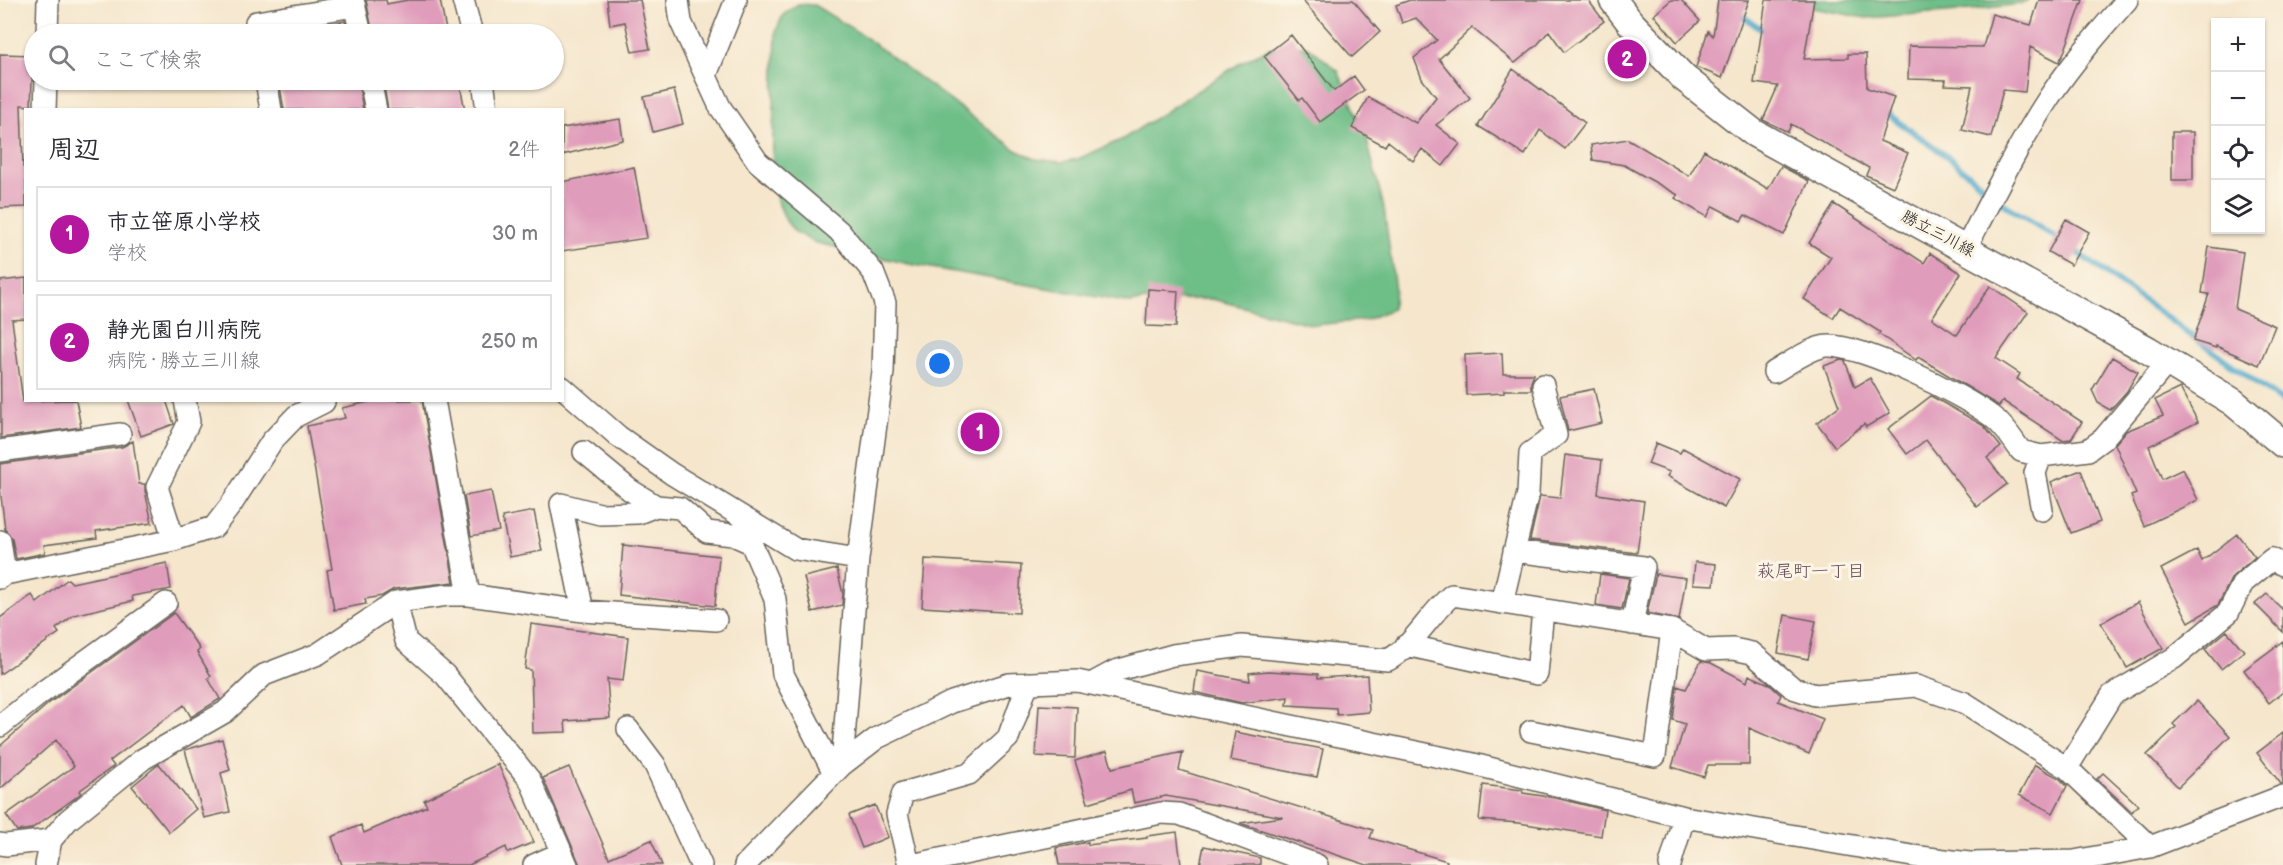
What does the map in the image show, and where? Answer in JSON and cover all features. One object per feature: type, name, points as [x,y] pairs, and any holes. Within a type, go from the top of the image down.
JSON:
[{"type":"main road","name":"勝立三川線","points":[[1613,0],[1630,22],[1684,78],[1755,133],[2168,362],[2233,402],[2283,444]]},
{"type":"street","points":[[47,24],[48,0]]},
{"type":"street","points":[[463,0],[469,24]]},
{"type":"street","points":[[678,0],[681,22],[720,107],[758,162],[839,231],[873,272],[885,303],[883,372],[858,558],[838,769]]},
{"type":"street","points":[[706,75],[736,0]]},
{"type":"street","points":[[1966,248],[2001,179],[2050,97],[2087,46],[2127,0]]},
{"type":"street","points":[[256,24],[256,22],[354,3],[358,24]]},
{"type":"street","points":[[45,108],[46,90]]},
{"type":"street","points":[[268,90],[271,108]]},
{"type":"street","points":[[372,90],[376,108]]},
{"type":"street","points":[[484,90],[487,108]]},
{"type":"street","points":[[1774,372],[1827,345],[1854,350],[1939,385],[1992,416],[2021,451],[2041,456],[2088,450],[2103,439],[2168,362]]},
{"type":"street","points":[[1502,603],[1528,493],[1530,453],[1556,435],[1543,385]]},
{"type":"street","points":[[564,389],[618,436],[672,474],[795,549],[858,558]]},
{"type":"street","points":[[174,540],[157,487],[189,422],[185,402]]},
{"type":"street","points":[[0,541],[3,576],[174,540],[213,527],[231,506],[272,441],[296,416],[324,402]]},
{"type":"street","points":[[434,402],[469,595]]},
{"type":"street","points":[[0,451],[120,434]]},
{"type":"street","points":[[584,452],[630,490],[656,506]]},
{"type":"street","points":[[2041,456],[2035,472],[2042,510]]},
{"type":"street","points":[[583,611],[561,504],[600,514],[638,513],[656,506],[680,508],[706,532],[733,535],[751,543],[775,599],[783,674],[838,769]]},
{"type":"street","points":[[1514,551],[1644,567],[1632,624]]},
{"type":"street","points":[[2067,768],[2112,696],[2174,658],[2228,613],[2242,583],[2272,559],[2283,565]]},
{"type":"street","points":[[46,865],[51,840],[68,820],[143,759],[225,712],[264,675],[318,654],[396,602],[469,595],[583,611],[716,620]]},
{"type":"street","points":[[1091,684],[1115,671],[1173,655],[1242,646],[1388,660],[1398,655],[1439,605],[1452,595],[1672,630],[1706,650],[1733,649],[1752,653],[1794,688],[1815,695],[1916,686],[1945,695],[1965,703],[2067,768],[2150,847]]},
{"type":"street","points":[[396,602],[406,641],[445,675],[530,780],[564,859],[534,865]]},
{"type":"street","points":[[0,726],[40,694],[166,603]]},
{"type":"street","points":[[1406,645],[1537,674],[1543,610]]},
{"type":"street","points":[[1531,730],[1655,756],[1672,630]]},
{"type":"street","points":[[745,865],[838,769],[878,738],[952,702],[1009,684],[1028,683],[1077,681],[1469,763],[1684,817],[1912,856],[1970,863],[2074,861],[2150,847],[2283,796]]},
{"type":"street","points":[[1028,683],[1008,738],[969,774],[903,793],[897,814],[910,865],[1161,813],[1179,814],[1317,865]]},
{"type":"street","points":[[628,729],[655,765],[701,865]]},
{"type":"street","points":[[1670,865],[1684,817]]},
{"type":"street","points":[[0,844],[51,840]]},
{"type":"green space","points":[[1769,0],[2028,0],[2020,4],[1971,10],[1866,18]]},
{"type":"green space","points":[[798,4],[814,5],[861,34],[1018,151],[1035,159],[1061,162],[1078,159],[1123,139],[1242,62],[1269,48],[1293,45],[1309,47],[1338,71],[1366,136],[1384,208],[1395,290],[1392,309],[1366,320],[1314,325],[1212,299],[1145,300],[1131,303],[909,264],[813,242],[795,232],[786,221],[777,200],[772,169],[776,31],[783,15]]},
{"type":"building","points":[[366,0],[386,0],[387,4],[408,0],[440,0],[445,24],[371,24]]},
{"type":"building","points":[[607,0],[640,0],[650,49],[632,52],[625,22],[610,25]]},
{"type":"building","points":[[1302,0],[1353,0],[1380,32],[1352,57]]},
{"type":"building","points":[[1410,0],[1588,0],[1604,21],[1564,52],[1549,31],[1538,44],[1515,63],[1472,28],[1439,59],[1470,98],[1436,125],[1460,144],[1443,166],[1422,149],[1413,161],[1388,141],[1385,146],[1352,128],[1368,97],[1416,123],[1436,97],[1422,79],[1414,58],[1437,40],[1416,18],[1402,23],[1396,5]]},
{"type":"building","points":[[1671,0],[1681,0],[1700,21],[1677,42],[1654,15]]},
{"type":"building","points":[[1718,0],[1749,0],[1722,78],[1696,67],[1708,31],[1713,36]]},
{"type":"building","points":[[1766,0],[1814,0],[1804,59],[1848,58],[1848,54],[1866,54],[1867,88],[1894,97],[1880,141],[1908,153],[1893,187],[1866,175],[1869,168],[1791,124],[1788,132],[1763,120],[1778,86],[1754,83]]},
{"type":"building","points":[[2039,0],[2083,0],[2059,62],[2030,47],[2025,92],[2003,90],[1991,137],[1962,130],[1972,86],[1945,85],[1946,80],[1908,79],[1909,46],[1983,47],[1992,14],[2031,25]]},
{"type":"building","points":[[345,21],[346,24],[325,24]]},
{"type":"building","points":[[1291,35],[1334,91],[1354,76],[1364,90],[1320,122],[1302,98],[1299,100],[1264,56]]},
{"type":"building","points":[[0,54],[24,55],[24,90],[32,90],[31,106],[21,105],[24,207],[0,208]]},
{"type":"building","points":[[1513,69],[1585,123],[1565,149],[1540,130],[1525,155],[1478,126]]},
{"type":"building","points":[[281,90],[360,90],[363,108],[284,108]]},
{"type":"building","points":[[385,90],[461,90],[465,108],[388,108]]},
{"type":"building","points":[[674,90],[683,124],[653,132],[644,97]]},
{"type":"building","points":[[620,119],[623,140],[564,155],[564,128]]},
{"type":"building","points":[[2172,132],[2193,132],[2193,180],[2172,180]]},
{"type":"building","points":[[1628,139],[1689,176],[1704,150],[1768,189],[1781,166],[1809,181],[1784,235],[1745,215],[1741,221],[1713,206],[1707,217],[1675,198],[1678,195],[1624,165],[1593,160],[1591,145]]},
{"type":"building","points":[[634,167],[647,238],[564,251],[564,182]]},
{"type":"building","points":[[1834,204],[1924,263],[1930,253],[1961,273],[1932,318],[1957,335],[1990,286],[2028,312],[1996,358],[2020,374],[2017,379],[2082,422],[2071,439],[2062,440],[2003,401],[1999,406],[1918,357],[1916,360],[1879,334],[1880,332],[1840,307],[1833,318],[1804,299],[1831,257],[1809,243]]},
{"type":"building","points":[[2066,219],[2089,232],[2071,265],[2048,252]]},
{"type":"building","points":[[2209,247],[2243,252],[2235,309],[2275,326],[2259,365],[2216,346],[2216,348],[2193,341],[2209,294],[2202,293]]},
{"type":"building","points":[[24,278],[24,319],[12,320],[23,401],[76,402],[81,427],[1,438],[0,281]]},
{"type":"building","points":[[1148,289],[1178,291],[1176,327],[1146,326]]},
{"type":"building","points":[[1502,353],[1503,374],[1534,374],[1531,390],[1504,390],[1504,393],[1466,395],[1465,355]]},
{"type":"building","points":[[2112,357],[2138,372],[2127,391],[2110,410],[2098,403],[2092,390]]},
{"type":"building","points":[[1841,360],[1845,361],[1855,387],[1870,378],[1890,413],[1866,427],[1864,424],[1835,447],[1817,423],[1839,406],[1824,366]]},
{"type":"building","points":[[2180,388],[2198,422],[2149,446],[2162,479],[2183,469],[2198,500],[2144,526],[2131,496],[2136,494],[2115,444],[2126,431],[2163,416],[2155,400]]},
{"type":"building","points":[[1594,389],[1602,423],[1568,431],[1560,396]]},
{"type":"building","points":[[1931,396],[1984,426],[2001,447],[1987,458],[2007,484],[1977,507],[1926,440],[1907,454],[1888,429]]},
{"type":"building","points":[[129,402],[167,402],[174,424],[141,436]]},
{"type":"building","points":[[368,402],[422,402],[454,582],[394,589],[382,596],[365,599],[366,604],[334,610],[327,570],[332,569],[307,426],[345,418],[342,408]]},
{"type":"building","points":[[133,441],[139,484],[145,484],[152,523],[96,531],[97,538],[44,545],[45,553],[16,559],[12,539],[5,529],[0,488],[0,464],[122,447]]},
{"type":"building","points":[[1656,443],[1680,453],[1683,448],[1740,479],[1724,508],[1667,476],[1670,472],[1648,464]]},
{"type":"building","points":[[1565,455],[1602,460],[1598,494],[1644,501],[1637,553],[1530,540],[1540,496],[1560,498]]},
{"type":"building","points":[[2081,470],[2100,522],[2071,533],[2051,482]]},
{"type":"building","points":[[491,491],[499,531],[471,536],[464,496]]},
{"type":"building","points":[[534,511],[542,551],[510,557],[502,517]]},
{"type":"building","points":[[2237,534],[2255,557],[2232,577],[2218,605],[2189,622],[2161,569],[2197,550],[2202,561]]},
{"type":"building","points":[[623,545],[719,556],[715,606],[619,595]]},
{"type":"building","points":[[925,559],[1021,565],[1019,613],[922,607]]},
{"type":"building","points":[[1695,562],[1716,564],[1714,585],[1693,584]]},
{"type":"building","points":[[167,563],[171,589],[132,596],[133,601],[74,615],[56,629],[59,633],[0,674],[0,618],[32,595],[37,603],[68,579],[72,583]]},
{"type":"building","points":[[837,569],[843,594],[842,605],[812,612],[804,577]]},
{"type":"building","points":[[1600,574],[1629,578],[1622,609],[1596,605]]},
{"type":"building","points":[[1656,574],[1686,578],[1679,620],[1647,613]]},
{"type":"building","points":[[2267,594],[2283,610],[2283,632],[2255,604]]},
{"type":"building","points":[[2138,602],[2163,648],[2127,668],[2101,623]]},
{"type":"building","points":[[174,613],[200,649],[197,652],[211,676],[208,678],[220,699],[191,717],[184,705],[110,761],[114,766],[79,791],[81,793],[75,798],[31,829],[17,831],[6,815],[74,766],[56,740],[0,789],[0,746],[48,704]]},
{"type":"building","points":[[1785,615],[1816,621],[1808,659],[1778,653]]},
{"type":"building","points":[[531,624],[628,637],[623,681],[607,679],[610,718],[565,721],[566,732],[533,733],[531,670],[525,669]]},
{"type":"building","points":[[2227,631],[2244,651],[2221,669],[2205,649]]},
{"type":"building","points":[[2283,641],[2283,692],[2269,703],[2244,670]]},
{"type":"building","points":[[1701,661],[1711,663],[1747,682],[1749,675],[1769,684],[1781,695],[1778,701],[1823,719],[1809,754],[1749,728],[1749,765],[1708,765],[1704,777],[1672,767],[1685,724],[1673,720],[1677,686],[1686,689]]},
{"type":"building","points":[[1197,671],[1250,681],[1249,673],[1268,671],[1318,674],[1318,678],[1367,675],[1369,712],[1337,715],[1336,708],[1287,705],[1288,697],[1242,703],[1194,692]]},
{"type":"building","points":[[2197,701],[2230,736],[2178,787],[2147,755],[2176,727],[2173,724]]},
{"type":"building","points":[[1039,705],[1077,707],[1075,758],[1036,756]]},
{"type":"building","points":[[1235,732],[1323,749],[1317,777],[1230,760]]},
{"type":"building","points":[[2283,733],[2283,784],[2281,784],[2257,753]]},
{"type":"building","points":[[222,739],[230,770],[221,773],[230,812],[204,818],[185,750]]},
{"type":"building","points":[[1107,751],[1112,768],[1183,752],[1179,770],[1373,830],[1370,838],[1447,861],[1446,865],[1367,865],[1240,823],[1283,817],[1166,796],[1134,803],[1131,790],[1088,803],[1075,761]]},
{"type":"building","points":[[159,764],[196,809],[169,832],[132,786]]},
{"type":"building","points":[[498,764],[534,842],[508,853],[506,847],[469,865],[342,865],[332,837],[361,825],[364,833],[427,806],[424,800]]},
{"type":"building","points":[[2035,765],[2059,778],[2067,786],[2053,813],[2019,795]]},
{"type":"building","points":[[569,767],[609,858],[651,840],[662,865],[580,865],[543,778]]},
{"type":"building","points":[[2103,773],[2138,805],[2132,812],[2097,779]]},
{"type":"building","points":[[1483,785],[1522,790],[1523,793],[1556,798],[1605,810],[1601,836],[1519,823],[1479,820]]},
{"type":"building","points":[[875,805],[888,837],[862,848],[849,815]]},
{"type":"building","points":[[1177,832],[1181,865],[1059,865],[1056,848],[1088,842],[1088,845],[1147,838],[1147,836]]},
{"type":"building","points":[[1204,846],[1260,858],[1260,865],[1200,865]]},
{"type":"waterway","points":[[1738,13],[1767,33]]},
{"type":"waterway","points":[[1882,110],[1948,157],[2004,204],[2063,242]]},
{"type":"waterway","points":[[2071,248],[2283,402]]},
{"type":"place","name":"静光園白川病院","points":[[1627,59]]},
{"type":"place","name":"市立笹原小学校","points":[[980,432]]},
{"type":"district","name":"萩尾町一丁目","points":[[1811,571]]}]
